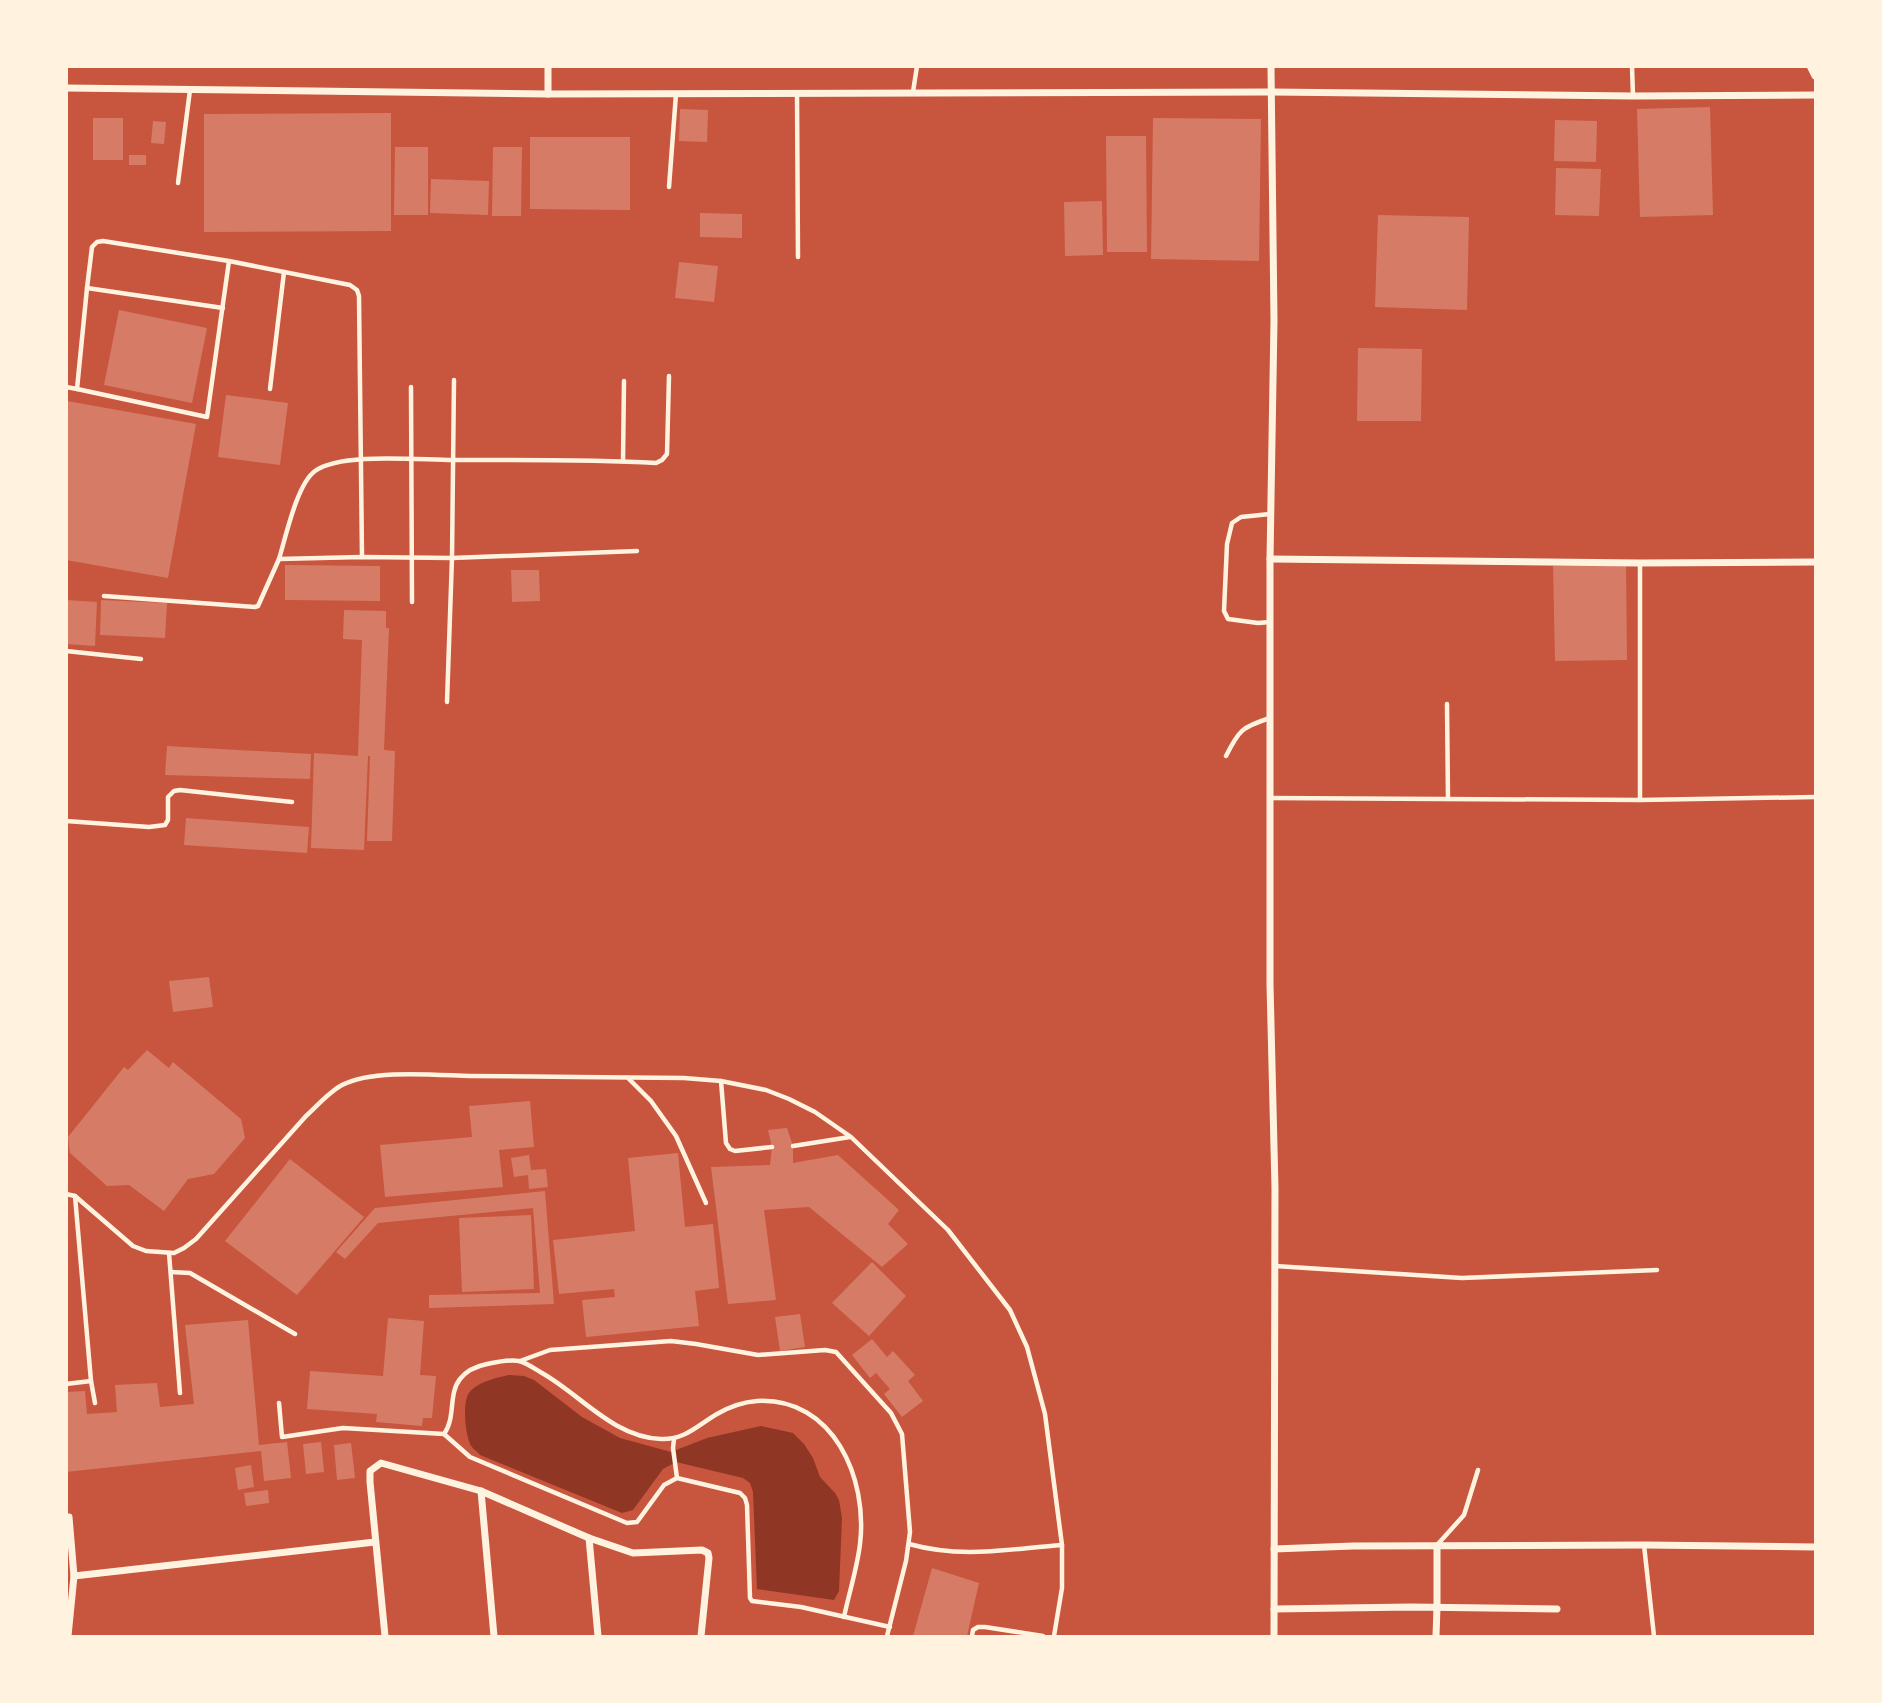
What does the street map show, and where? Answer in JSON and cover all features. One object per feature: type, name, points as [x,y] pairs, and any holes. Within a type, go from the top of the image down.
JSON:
[{"type":"street","points":[[548,66],[548,94]]},
{"type":"street","points":[[1271,66],[1275,321],[1270,559],[1270,984],[1275,1188],[1274,1636]]},
{"type":"street","points":[[1810,66],[1815,76]]},
{"type":"street","points":[[66,88],[548,94],[1272,92],[1815,95]]},
{"type":"street","points":[[1270,559],[1640,564],[1815,562]]},
{"type":"street","points":[[385,1636],[370,1471],[381,1463],[481,1491],[589,1538],[633,1553],[702,1550],[708,1553],[701,1636]]},
{"type":"street","points":[[481,1491],[495,1636]]},
{"type":"street","points":[[68,1636],[74,1576],[69,1517]]},
{"type":"street","points":[[589,1538],[598,1636]]},
{"type":"street","points":[[74,1576],[375,1542]]},
{"type":"street","points":[[1274,1549],[1353,1546],[1815,1547]]},
{"type":"street","points":[[1436,1636],[1437,1546]]},
{"type":"street","points":[[1273,1609],[1557,1609]]},
{"type":"lane","points":[[913,92],[917,66]]},
{"type":"lane","points":[[1632,66],[1633,96]]},
{"type":"lane","points":[[178,183],[190,90]]},
{"type":"lane","points":[[797,93],[797,257]]},
{"type":"lane","points":[[668,187],[676,94]]},
{"type":"lane","points":[[77,389],[92,247],[97,242],[229,261],[349,285],[359,296],[362,557]]},
{"type":"lane","points":[[66,387],[208,417],[229,261]]},
{"type":"lane","points":[[270,389],[284,272]]},
{"type":"lane","points":[[87,288],[223,308]]},
{"type":"lane","points":[[104,596],[258,606],[279,559],[302,484],[315,471],[332,463],[362,459],[531,459],[656,463],[667,454],[669,376]]},
{"type":"lane","points":[[447,702],[454,380]]},
{"type":"lane","points":[[623,461],[624,380]]},
{"type":"lane","points":[[411,387],[412,602]]},
{"type":"lane","points":[[1270,622],[1228,619],[1224,611],[1227,544],[1231,523],[1241,517],[1271,514]]},
{"type":"lane","points":[[279,559],[452,558],[637,551]]},
{"type":"lane","points":[[1640,564],[1640,800]]},
{"type":"lane","points":[[66,651],[141,659]]},
{"type":"lane","points":[[1447,704],[1448,799]]},
{"type":"lane","points":[[1226,755],[1236,735],[1248,725],[1270,718]]},
{"type":"lane","points":[[66,821],[149,827],[165,825],[168,820],[168,797],[174,791],[180,790],[292,802]]},
{"type":"lane","points":[[1270,798],[1640,800],[1815,797]]},
{"type":"lane","points":[[66,1194],[75,1196],[133,1246],[146,1251],[169,1253],[184,1248],[306,1116],[342,1085],[359,1079],[395,1075],[628,1077],[721,1081],[766,1090],[789,1099],[815,1112],[851,1137],[948,1230],[1010,1310],[1027,1347],[1045,1414],[1062,1545],[1062,1588],[1054,1636]]},
{"type":"lane","points":[[628,1077],[651,1101],[676,1136],[706,1203]]},
{"type":"lane","points":[[721,1081],[726,1143],[730,1149],[735,1151],[772,1147]]},
{"type":"lane","points":[[793,1146],[851,1137]]},
{"type":"lane","points":[[75,1196],[94,1404]]},
{"type":"lane","points":[[169,1253],[180,1393]]},
{"type":"lane","points":[[1275,1266],[1462,1278],[1657,1270]]},
{"type":"lane","points":[[171,1272],[190,1273],[295,1334]]},
{"type":"lane","points":[[444,1434],[448,1428],[459,1379],[477,1366],[519,1361],[550,1350],[671,1341],[758,1355],[825,1350],[836,1352],[891,1413],[898,1424],[904,1447],[909,1544],[887,1636]]},
{"type":"lane","points":[[519,1361],[559,1383],[589,1408],[622,1429],[658,1439],[674,1439],[688,1434],[736,1405],[757,1401],[796,1407],[818,1419],[835,1437],[846,1456],[855,1483],[860,1512],[860,1546],[844,1617]]},
{"type":"lane","points":[[66,1384],[91,1381]]},
{"type":"lane","points":[[279,1403],[282,1437],[343,1428],[444,1434],[470,1457],[627,1523],[637,1522],[664,1485],[677,1478],[740,1493],[747,1505],[751,1601],[801,1607],[890,1627]]},
{"type":"lane","points":[[674,1439],[677,1478]]},
{"type":"lane","points":[[1437,1546],[1464,1515],[1478,1469]]},
{"type":"lane","points":[[909,1544],[954,1553],[1062,1545]]},
{"type":"lane","points":[[1644,1545],[1654,1636]]},
{"type":"lane","points":[[972,1636],[973,1630],[985,1627],[1043,1636]]},
{"type":"shaded area","points":[[509,1375],[534,1380],[582,1417],[620,1438],[671,1452],[707,1438],[761,1426],[793,1433],[804,1444],[820,1477],[839,1500],[842,1518],[839,1591],[834,1600],[757,1589],[753,1492],[750,1483],[743,1478],[676,1462],[663,1469],[633,1510],[622,1513],[480,1455],[472,1447],[468,1436],[465,1420],[467,1398],[472,1389],[482,1383]]},
{"type":"building","points":[[1710,107],[1713,215],[1640,217],[1637,109]]},
{"type":"building","points":[[680,109],[708,110],[707,142],[679,141]]},
{"type":"building","points":[[391,113],[391,231],[204,232],[204,114]]},
{"type":"building","points":[[93,118],[123,118],[123,160],[93,160]]},
{"type":"building","points":[[1153,118],[1261,119],[1259,261],[1151,259]]},
{"type":"building","points":[[1555,120],[1597,121],[1596,162],[1554,161]]},
{"type":"building","points":[[153,121],[166,122],[164,144],[151,143]]},
{"type":"building","points":[[1106,136],[1146,136],[1147,252],[1107,252]]},
{"type":"building","points":[[530,137],[630,137],[630,210],[530,209]]},
{"type":"building","points":[[395,147],[428,147],[428,215],[394,215]]},
{"type":"building","points":[[493,147],[522,147],[521,216],[492,216]]},
{"type":"building","points":[[129,155],[146,155],[146,165],[129,165]]},
{"type":"building","points":[[1556,168],[1601,169],[1599,216],[1555,215]]},
{"type":"building","points":[[431,179],[489,181],[488,215],[430,213]]},
{"type":"building","points":[[1102,201],[1103,255],[1065,256],[1064,202]]},
{"type":"building","points":[[700,213],[742,214],[742,238],[700,237]]},
{"type":"building","points":[[1378,215],[1469,217],[1467,310],[1375,307]]},
{"type":"building","points":[[679,262],[718,266],[714,302],[675,298]]},
{"type":"building","points":[[119,310],[207,328],[192,403],[104,385]]},
{"type":"building","points":[[1358,348],[1422,349],[1421,421],[1357,421]]},
{"type":"building","points":[[226,395],[288,403],[280,465],[218,457]]},
{"type":"building","points":[[67,401],[196,424],[168,578],[66,560]]},
{"type":"building","points":[[285,565],[380,566],[380,601],[285,600]]},
{"type":"building","points":[[1626,565],[1627,660],[1555,661],[1553,566]]},
{"type":"building","points":[[511,570],[539,570],[540,601],[512,602]]},
{"type":"building","points":[[66,600],[97,602],[95,646],[66,644]]},
{"type":"building","points":[[101,600],[167,603],[165,638],[100,635]]},
{"type":"building","points":[[344,610],[386,611],[386,628],[389,628],[384,750],[395,751],[392,841],[367,841],[368,756],[364,850],[311,848],[314,753],[358,756],[362,640],[343,639]]},
{"type":"building","points":[[167,746],[311,754],[310,779],[165,775]]},
{"type":"building","points":[[186,818],[309,827],[307,853],[184,845]]},
{"type":"building","points":[[209,977],[213,1007],[173,1012],[169,981]]},
{"type":"building","points":[[147,1050],[169,1068],[173,1062],[241,1119],[245,1138],[214,1174],[188,1179],[164,1211],[129,1185],[107,1186],[70,1153],[68,1137],[124,1067],[128,1070]]},
{"type":"building","points":[[530,1101],[534,1147],[499,1150],[503,1187],[385,1197],[380,1145],[472,1137],[469,1106]]},
{"type":"building","points":[[787,1128],[793,1146],[793,1163],[838,1155],[899,1210],[888,1224],[908,1244],[882,1267],[809,1207],[764,1210],[776,1300],[728,1304],[711,1167],[770,1165],[772,1147],[768,1130]]},
{"type":"building","points":[[678,1153],[685,1227],[713,1224],[719,1288],[695,1291],[699,1326],[586,1337],[582,1300],[615,1297],[614,1289],[559,1294],[553,1240],[635,1231],[628,1158]]},
{"type":"building","points":[[529,1155],[531,1170],[546,1169],[548,1187],[529,1189],[528,1175],[514,1177],[511,1158]]},
{"type":"building","points":[[290,1159],[364,1217],[297,1295],[225,1241]]},
{"type":"building","points":[[545,1191],[554,1304],[429,1308],[429,1295],[540,1293],[533,1208],[378,1223],[345,1259],[336,1252],[375,1208]]},
{"type":"building","points":[[531,1215],[534,1289],[462,1292],[459,1218]]},
{"type":"building","points":[[872,1262],[906,1296],[869,1336],[832,1303]]},
{"type":"building","points":[[800,1314],[805,1347],[780,1351],[775,1317]]},
{"type":"building","points":[[388,1318],[424,1321],[420,1375],[436,1376],[432,1418],[423,1418],[422,1426],[376,1422],[377,1414],[307,1409],[310,1371],[383,1376]]},
{"type":"building","points":[[248,1320],[259,1445],[287,1442],[291,1478],[264,1481],[261,1451],[66,1472],[66,1392],[85,1391],[87,1414],[117,1412],[115,1385],[157,1383],[160,1407],[194,1404],[185,1325]]},
{"type":"building","points":[[872,1339],[887,1357],[893,1351],[915,1375],[908,1381],[923,1401],[902,1417],[884,1394],[890,1389],[876,1373],[870,1378],[852,1355]]},
{"type":"building","points":[[321,1442],[324,1472],[306,1474],[303,1444]]},
{"type":"building","points":[[351,1443],[355,1478],[337,1480],[334,1445]]},
{"type":"building","points":[[251,1465],[254,1487],[238,1490],[235,1468]]},
{"type":"building","points":[[268,1490],[269,1503],[246,1506],[244,1493]]},
{"type":"building","points":[[932,1568],[979,1583],[967,1636],[913,1636]]}]
